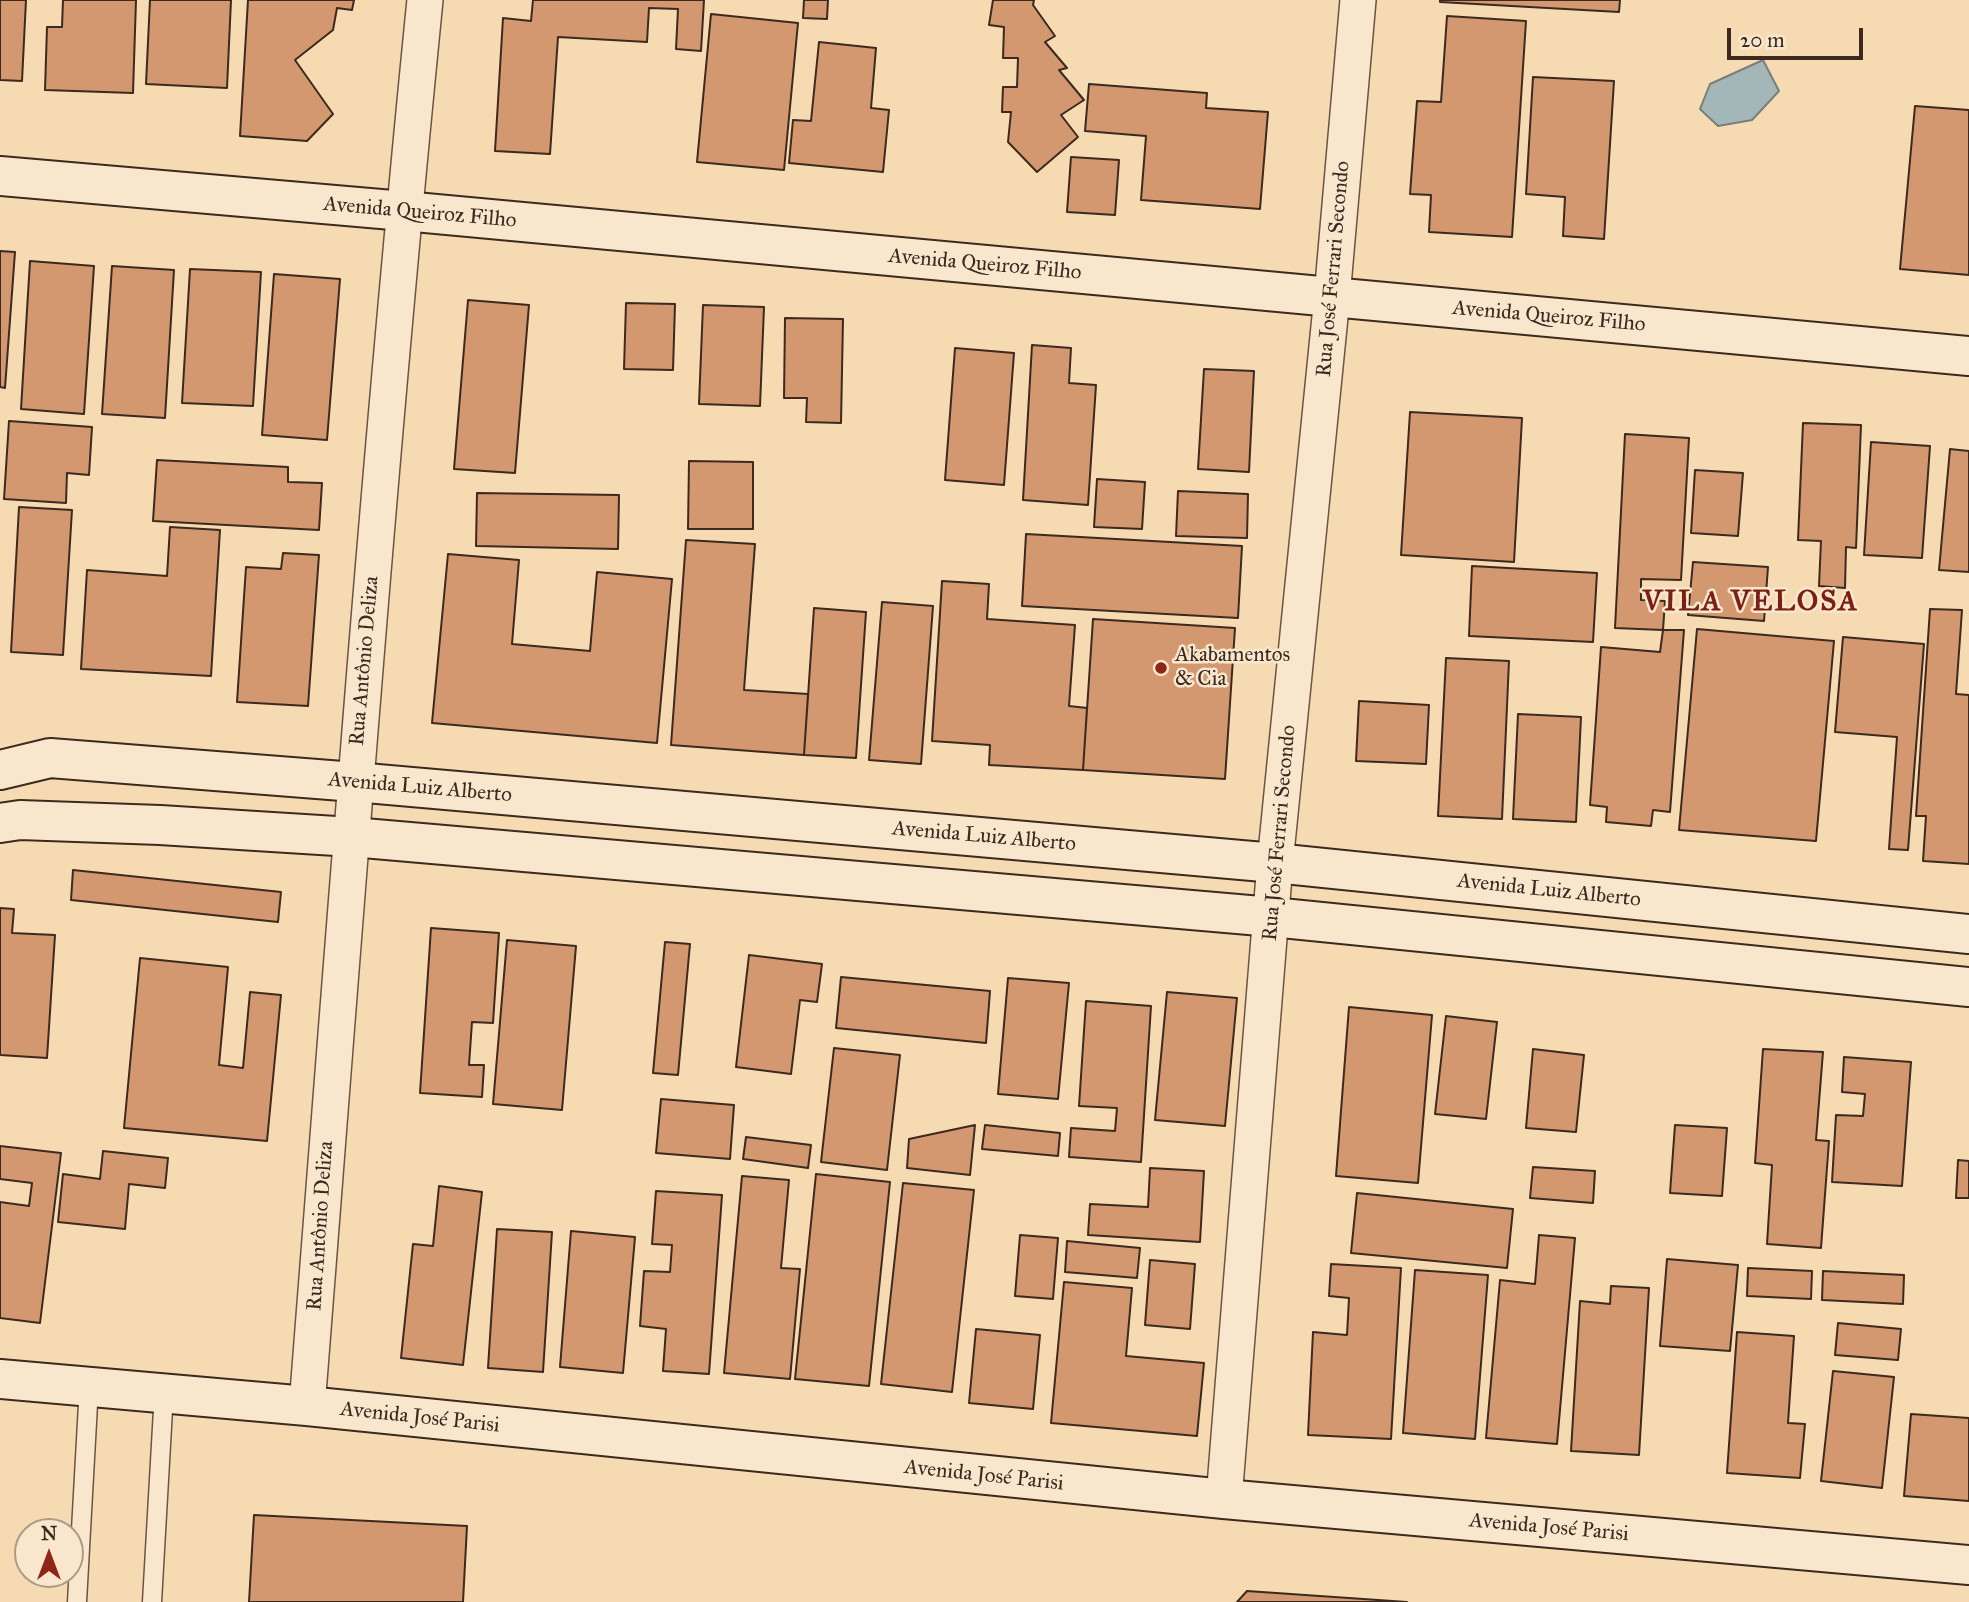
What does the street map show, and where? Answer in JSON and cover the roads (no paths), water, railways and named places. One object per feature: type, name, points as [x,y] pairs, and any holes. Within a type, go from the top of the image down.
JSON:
[{"type":"street","name":"Rua Antônio Deliza","points":[[307,1406],[355,782],[404,211],[425,0]]},
{"type":"street","name":"Rua José Ferrari Secondo","points":[[1224,1499],[1275,863],[1332,297],[1358,0]]},
{"type":"street","name":"Avenida Queiroz Filho","points":[[0,176],[1969,356]]},
{"type":"street","points":[[0,752],[50,758]]},
{"type":"street","name":"Avenida Luiz Alberto","points":[[0,770],[50,758],[355,782],[1275,863],[1969,934]]},
{"type":"street","points":[[0,823],[20,820],[160,825],[352,837],[1272,917],[1969,987]]},
{"type":"street","name":"Avenida José Parisi","points":[[0,1379],[307,1406],[1224,1499],[1969,1565]]},
{"type":"lane","points":[[77,1602],[89,1387]]},
{"type":"lane","points":[[152,1602],[164,1392]]},
{"type":"place","name":"Akabamentos & Cia","points":[[1161,668]]},
{"type":"district","name":"VILA VELOSA","points":[[1751,603]]}]
